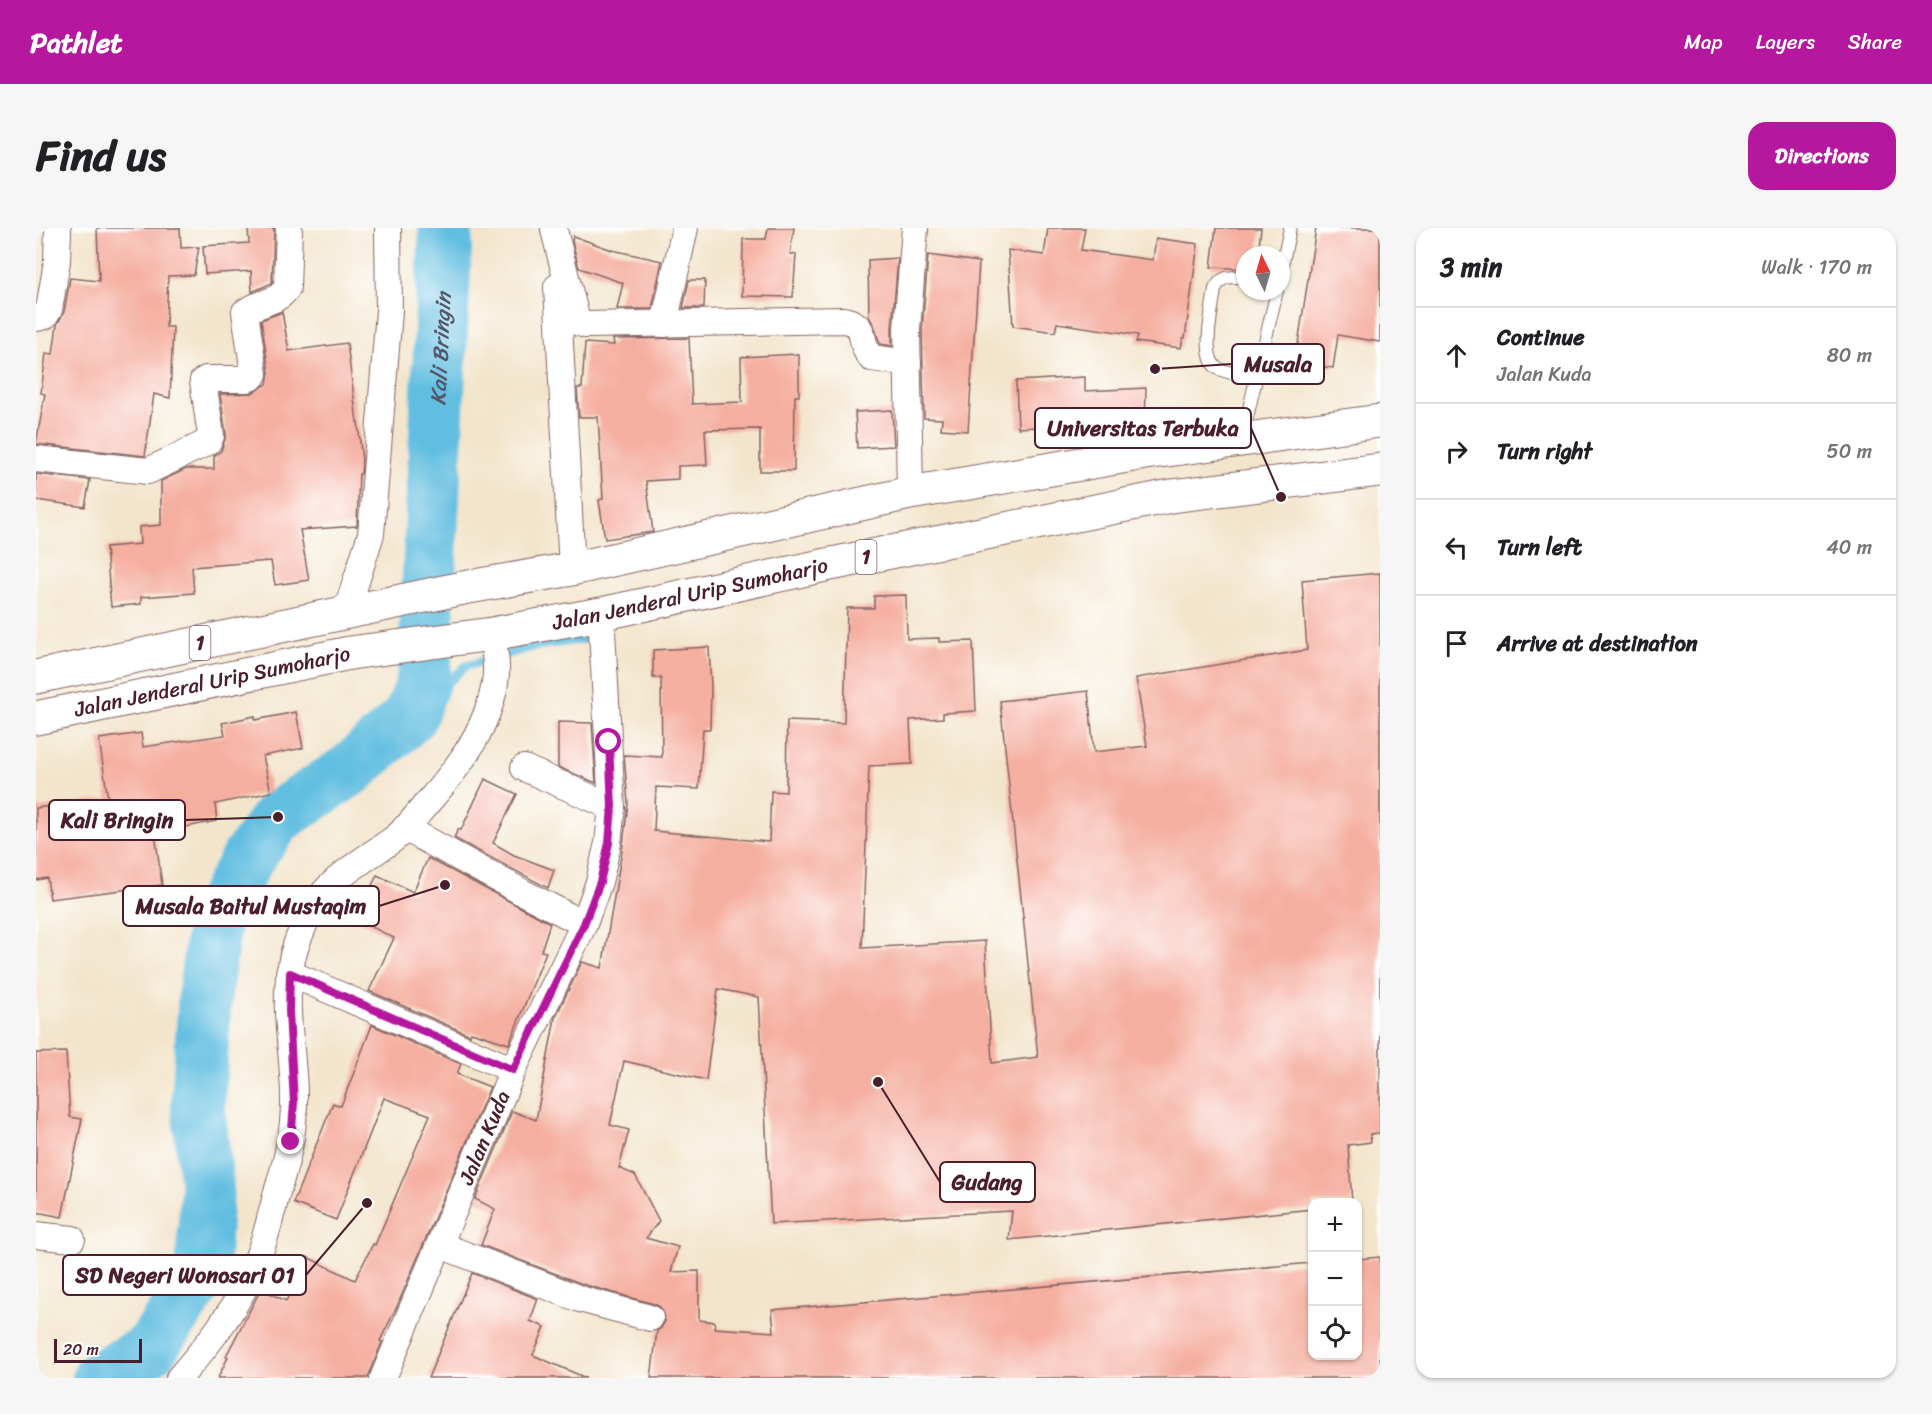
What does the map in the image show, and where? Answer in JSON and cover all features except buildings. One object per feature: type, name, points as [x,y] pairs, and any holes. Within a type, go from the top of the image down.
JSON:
[{"type":"highway","name":"1","points":[[36,677],[463,588],[572,569],[910,493],[1145,453],[1380,422]]},
{"type":"highway","points":[[1063,467],[1072,515]]},
{"type":"highway","name":"Jalan Jenderal Urip Sumoharjo","points":[[36,718],[350,653],[455,640],[494,652],[601,614],[826,565],[1170,496],[1380,470]]},
{"type":"street","points":[[36,318],[45,316],[49,310],[57,261],[58,228]]},
{"type":"street","points":[[36,459],[148,471],[208,442],[211,436],[203,381],[206,378],[247,379],[254,374],[246,312],[283,295],[287,288],[289,228]]},
{"type":"street","points":[[355,611],[371,534],[389,311],[388,228]]},
{"type":"street","points":[[664,324],[685,228]]},
{"type":"street","points":[[910,493],[907,329],[915,228]]},
{"type":"street","points":[[554,229],[579,323],[586,325],[844,320],[854,322],[860,329],[866,353],[871,358],[908,363]]},
{"type":"street","points":[[554,229],[572,569]]},
{"type":"street","name":"Jalan Kuda","points":[[382,1378],[513,1070],[584,924],[600,882],[609,843],[612,807],[601,614]]},
{"type":"street","points":[[179,1378],[233,1308],[251,1275],[264,1242],[291,1142],[294,1103],[289,1011],[290,973],[297,942],[309,912],[324,893],[405,828],[453,774],[471,747],[485,714],[494,652]]},
{"type":"street","points":[[524,768],[612,807]]},
{"type":"street","points":[[405,828],[584,924]]},
{"type":"street","points":[[290,973],[513,1070]]},
{"type":"street","points":[[36,1235],[72,1239]]},
{"type":"street","points":[[440,1245],[580,1299],[650,1318]]},
{"type":"lane","points":[[1286,246],[1290,228]]},
{"type":"lane","points":[[1236,277],[1227,277],[1219,281],[1215,289],[1208,345],[1211,360],[1217,368],[1257,378]]},
{"type":"lane","points":[[1241,439],[1275,300]]},
{"type":"waterway","name":"Kali Bringin","points":[[99,1378],[150,1349],[202,1275],[207,1187],[198,1105],[205,993],[215,919],[247,859],[278,817],[350,770],[410,717],[424,679],[446,228]]},
{"type":"waterway","points":[[410,717],[466,666],[536,646],[584,639]]},
{"type":"place","name":"Musala","points":[[1155,369]]},
{"type":"place","name":"Universitas Terbuka","points":[[1281,497]]},
{"type":"place","name":"Kali Bringin","points":[[278,817]]},
{"type":"place","name":"Musala Baitul Mustaqim","points":[[445,885]]},
{"type":"place","name":"Gudang","points":[[878,1082]]},
{"type":"place","name":"SD Negeri Wonosari 01","points":[[367,1203]]},
{"type":"route","points":[[291,1142],[294,1103],[289,1011],[290,973],[513,1070],[584,924],[600,882],[609,843],[612,807],[609,742]]}]
